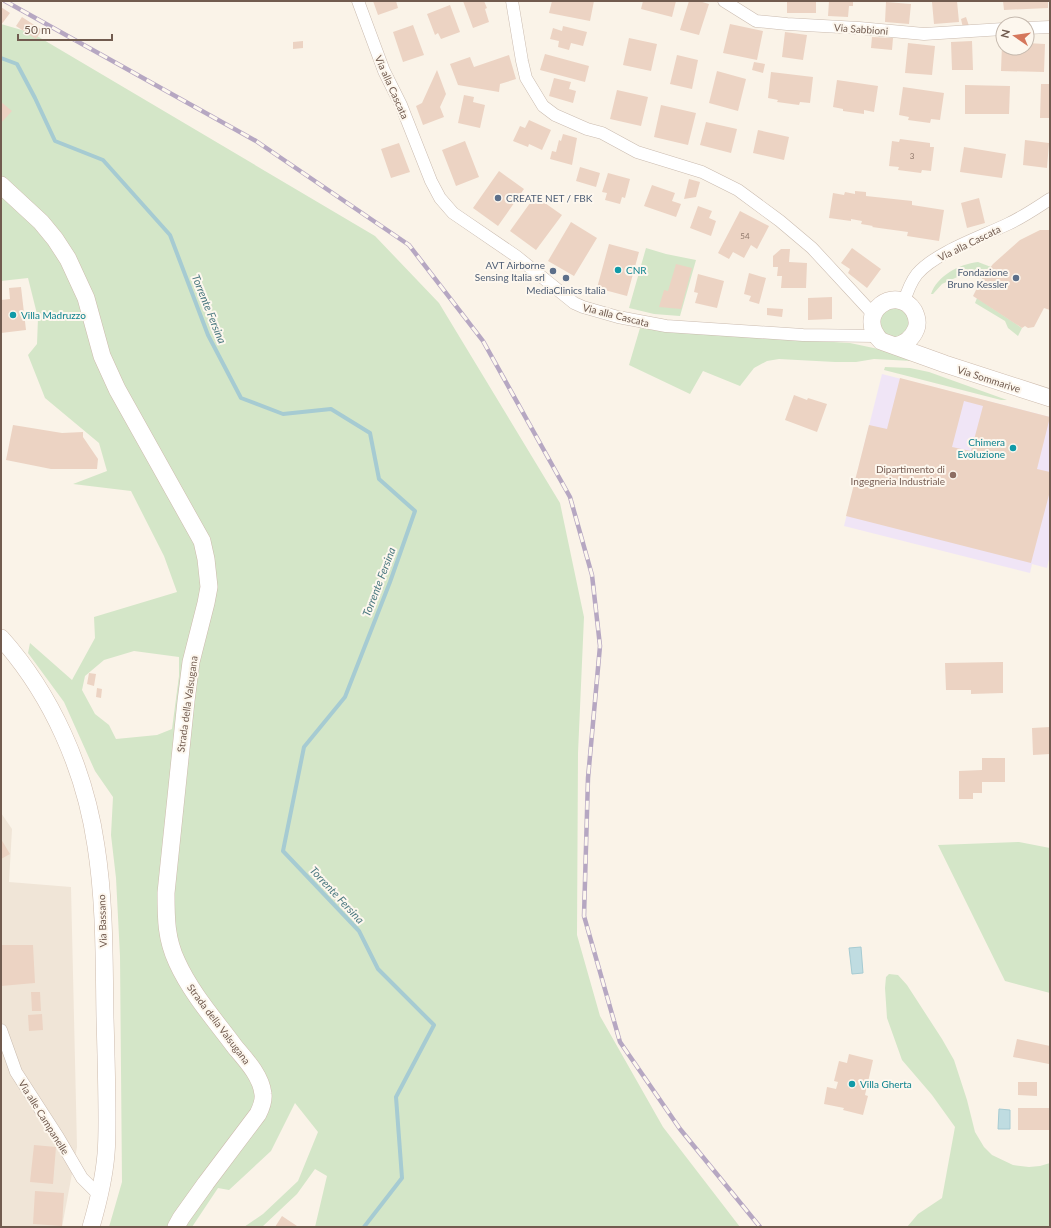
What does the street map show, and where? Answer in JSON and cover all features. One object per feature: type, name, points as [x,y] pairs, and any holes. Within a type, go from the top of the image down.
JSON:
[{"type":"main road","name":"Strada della Valsugana","points":[[1,185],[41,222],[55,239],[68,260],[86,298],[102,356],[117,389],[202,541],[206,559],[209,587],[191,662],[186,701],[166,893],[167,924],[170,945],[177,963],[190,987],[257,1076],[263,1094],[263,1101],[258,1114],[202,1189],[176,1227]]},
{"type":"main road","points":[[890,300],[904,302],[910,306],[915,313],[917,320],[914,335],[902,344],[895,346],[887,345],[875,336],[871,322],[873,314],[883,303],[890,300]]},
{"type":"main road","points":[[916,328],[929,358]]},
{"type":"main road","name":"Via Sommarive","points":[[895,346],[913,354],[1050,398]]},
{"type":"main road","name":"Via Bassano","points":[[1,638],[27,671],[44,697],[61,730],[76,765],[87,802],[96,845],[102,892],[107,1096],[106,1153],[100,1196],[91,1227]]},
{"type":"street","name":"Via alla Cascata","points":[[358,1],[384,71],[401,105],[431,181],[440,198],[453,213],[516,256],[574,302],[583,307],[618,317],[666,326],[803,335],[875,336]]},
{"type":"street","points":[[512,1],[526,78],[543,106],[555,115],[602,133],[637,152],[702,172],[738,190],[780,221],[812,248],[873,314]]},
{"type":"street","name":"Via Sabbioni","points":[[724,1],[756,21],[924,34],[995,30]]},
{"type":"street","points":[[1035,28],[1050,27]]},
{"type":"street","name":"Via alla Cascata","points":[[904,302],[909,285],[917,274],[934,261],[954,249],[1031,212],[1050,199]]},
{"type":"street","name":"Via alle Campanelle","points":[[1,1030],[16,1072],[58,1137],[82,1178],[100,1196]]},
{"type":"shaded area","name":"Dipartimento di Ingegneria Industriale","points":[[882,374],[1050,417],[1050,554],[1047,568],[1032,564],[1030,573],[844,526]]},
{"type":"shaded area","points":[[1,813],[12,829],[9,882],[71,887],[77,1147],[62,1227],[1,1227]]},
{"type":"green space","points":[[1,24],[32,33],[375,236],[439,303],[560,503],[584,617],[578,753],[577,935],[600,1016],[663,1127],[740,1227],[315,1227],[327,1176],[315,1169],[297,1194],[262,1227],[244,1227],[263,1214],[298,1181],[318,1132],[295,1103],[271,1151],[229,1190],[218,1188],[192,1227],[109,1227],[122,1182],[120,956],[116,878],[111,835],[113,797],[95,771],[64,702],[28,653],[30,643],[72,680],[95,638],[94,617],[177,592],[164,556],[131,491],[73,484],[107,471],[99,443],[45,398],[28,355],[37,344],[38,318],[28,278],[1,281]],"holes":[[[134,651],[179,657],[179,676],[172,729],[157,735],[116,739],[109,725],[95,714],[82,690],[85,676],[104,660]]]},
{"type":"green space","points":[[646,248],[696,260],[680,316],[654,314],[629,308]]},
{"type":"green space","points":[[978,262],[991,267],[986,273],[966,273],[942,284],[933,294],[931,294],[943,276],[963,265]]},
{"type":"green space","points":[[977,298],[1022,328],[1018,336],[1008,328],[1005,321],[975,303]]},
{"type":"green space","points":[[896,307],[906,311],[911,326],[901,339],[885,338],[878,318],[881,313]]},
{"type":"green space","points":[[640,328],[661,331],[850,343],[883,350],[912,361],[874,359],[856,362],[835,362],[779,359],[767,361],[754,368],[740,386],[703,371],[690,394],[629,365]]},
{"type":"green space","points":[[885,367],[910,368],[929,372],[1007,400],[1001,400],[884,370]]},
{"type":"green space","points":[[1019,842],[1050,848],[1050,993],[1005,981],[938,845]]},
{"type":"green space","points":[[889,974],[898,975],[907,985],[954,1060],[967,1100],[975,1132],[984,1147],[992,1155],[1013,1165],[1029,1167],[1050,1163],[1050,1227],[907,1227],[918,1214],[942,1198],[955,1127],[932,1095],[902,1060],[887,1018],[885,988],[886,977]]},
{"type":"water","points":[[861,947],[863,973],[852,974],[849,948]]},
{"type":"water","points":[[999,1109],[1010,1110],[1010,1129],[998,1129]]},
{"type":"building","points":[[373,1],[396,1],[398,8],[378,15]]},
{"type":"building","points":[[463,1],[484,1],[487,8],[485,9],[489,22],[473,28]]},
{"type":"building","points":[[552,1],[594,1],[590,21],[549,13]]},
{"type":"building","points":[[643,1],[676,1],[672,17],[641,9]]},
{"type":"building","points":[[689,1],[699,1],[709,4],[699,35],[680,30]]},
{"type":"building","points":[[787,1],[816,1],[816,13],[787,13]]},
{"type":"building","points":[[829,1],[853,1],[853,6],[849,6],[848,17],[828,16]]},
{"type":"building","points":[[957,1],[959,22],[934,24],[932,2]]},
{"type":"building","points":[[1003,1],[1048,1],[1048,8],[1004,10]]},
{"type":"building","points":[[886,2],[911,4],[909,24],[885,22]]},
{"type":"building","points":[[450,5],[460,32],[441,39],[438,33],[435,35],[427,14]]},
{"type":"building","points":[[1,7],[10,13],[1,25]]},
{"type":"building","points":[[22,17],[42,30],[36,39],[16,26]]},
{"type":"building","points":[[966,17],[969,26],[963,28],[961,19]]},
{"type":"building","points":[[730,24],[763,31],[757,60],[723,53]]},
{"type":"building","points":[[413,25],[424,55],[403,62],[393,32]]},
{"type":"building","points":[[563,26],[587,32],[583,46],[571,43],[569,50],[558,47],[559,41],[550,39],[553,28],[562,31]]},
{"type":"building","points":[[785,32],[807,35],[803,60],[782,57]]},
{"type":"building","points":[[872,37],[893,38],[892,50],[871,48]]},
{"type":"building","points":[[629,38],[657,44],[651,71],[623,65]]},
{"type":"building","points":[[303,41],[303,48],[293,49],[293,42]]},
{"type":"building","points":[[972,41],[973,70],[952,70],[951,42]]},
{"type":"building","points":[[908,43],[935,46],[932,75],[905,73]]},
{"type":"building","points":[[1035,43],[1045,44],[1044,72],[1001,71],[1002,56],[1035,56]]},
{"type":"building","points":[[545,54],[589,66],[585,82],[540,70]]},
{"type":"building","points":[[509,55],[516,79],[500,84],[499,92],[458,85],[450,64],[470,57],[474,67]]},
{"type":"building","points":[[677,55],[698,60],[692,89],[670,84]]},
{"type":"building","points":[[754,62],[765,64],[763,73],[752,70]]},
{"type":"building","points":[[437,70],[446,94],[440,107],[444,117],[423,125],[416,106],[422,103]]},
{"type":"building","points":[[717,71],[746,79],[738,111],[709,103]]},
{"type":"building","points":[[771,72],[813,77],[810,103],[800,102],[799,105],[777,102],[778,100],[768,98]]},
{"type":"building","points":[[554,78],[571,82],[569,89],[576,91],[573,103],[549,96]]},
{"type":"building","points":[[837,80],[878,86],[874,112],[864,110],[864,114],[843,111],[843,109],[833,107]]},
{"type":"building","points":[[1041,84],[1050,84],[1050,118],[1040,118]]},
{"type":"building","points":[[965,85],[1010,86],[1009,114],[965,114]]},
{"type":"building","points":[[903,87],[944,93],[940,120],[931,119],[930,123],[908,120],[909,117],[899,115]]},
{"type":"building","points":[[617,90],[648,97],[641,126],[610,119]]},
{"type":"building","points":[[464,95],[474,97],[473,102],[485,105],[480,128],[458,123]]},
{"type":"building","points":[[1,102],[12,111],[1,123]]},
{"type":"building","points":[[661,105],[696,113],[688,145],[654,137]]},
{"type":"building","points":[[529,120],[551,130],[542,150],[529,144],[528,147],[513,141],[520,126],[525,128]]},
{"type":"building","points":[[706,122],[737,129],[731,153],[700,145]]},
{"type":"building","points":[[758,130],[789,137],[784,160],[753,153]]},
{"type":"building","points":[[563,134],[577,138],[572,165],[550,159],[552,151],[556,152],[559,140],[561,141]]},
{"type":"building","points":[[900,139],[930,143],[930,147],[934,147],[931,171],[922,170],[921,173],[898,170],[899,167],[889,166],[892,141],[899,142]]},
{"type":"building","points":[[1025,140],[1049,143],[1047,168],[1023,165]]},
{"type":"building","points":[[465,141],[479,177],[456,186],[442,150]]},
{"type":"building","points":[[399,143],[410,172],[391,178],[381,149]]},
{"type":"building","points":[[964,147],[1006,154],[1002,178],[960,172]]},
{"type":"building","points":[[580,167],[600,173],[596,187],[576,181]]},
{"type":"building","name":"CREATE NET / FBK","points":[[499,171],[524,189],[498,226],[473,208]]},
{"type":"building","points":[[608,173],[630,179],[625,198],[622,197],[620,204],[605,200],[607,193],[602,192]]},
{"type":"building","points":[[689,179],[700,182],[696,197],[684,199]]},
{"type":"building","points":[[652,185],[675,193],[672,201],[681,204],[676,217],[644,206]]},
{"type":"building","points":[[855,191],[866,192],[866,196],[912,201],[912,205],[944,210],[939,241],[907,236],[908,232],[872,227],[873,226],[861,224],[862,221],[829,218],[833,193],[844,195],[845,192],[855,194]]},
{"type":"building","points":[[535,196],[562,215],[536,250],[510,231]]},
{"type":"building","points":[[979,198],[985,223],[967,228],[961,203]]},
{"type":"building","points":[[698,206],[712,211],[709,218],[716,221],[711,236],[690,228]]},
{"type":"building","points":[[740,211],[769,226],[757,249],[751,245],[744,258],[733,252],[729,259],[718,253]]},
{"type":"building","points":[[571,222],[597,238],[574,276],[548,261]]},
{"type":"building","name":"Fondazione Bruno Kessler","points":[[1040,230],[1050,230],[1050,310],[1044,308],[1034,327],[1028,328],[1025,326],[1022,328],[973,296],[981,280],[993,264],[1020,240]]},
{"type":"building","name":"CNR","points":[[609,244],[639,252],[627,296],[597,288]]},
{"type":"building","points":[[852,248],[881,269],[867,288],[848,273],[850,269],[841,263]]},
{"type":"building","points":[[781,249],[790,249],[789,262],[807,263],[806,288],[781,288],[782,276],[777,276],[778,267],[773,267],[773,256]]},
{"type":"building","points":[[676,264],[692,268],[681,309],[659,307],[664,290],[668,291]]},
{"type":"building","points":[[749,273],[766,278],[759,304],[749,301],[751,296],[744,294]]},
{"type":"building","points":[[698,274],[724,281],[717,308],[695,303],[698,293],[694,292]]},
{"type":"building","name":"Villa Madruzzo","points":[[21,287],[26,330],[1,333],[1,300],[10,299],[9,288]]},
{"type":"building","points":[[832,297],[832,319],[808,320],[808,298]]},
{"type":"building","points":[[767,308],[783,309],[782,317],[767,315]]},
{"type":"building","name":"Dipartimento di Ingegneria Industriale","points":[[900,378],[1050,417],[1037,469],[1050,472],[1050,491],[1031,563],[846,516],[869,425],[887,429]],"holes":[[[964,401],[983,406],[971,451],[952,447]]]},
{"type":"building","points":[[794,395],[807,400],[808,398],[827,404],[817,432],[785,420]]},
{"type":"building","points":[[13,425],[62,433],[83,432],[83,437],[98,459],[97,469],[51,469],[6,460]]},
{"type":"building","points":[[1003,662],[1003,693],[971,694],[971,690],[946,690],[945,663]]},
{"type":"building","points":[[89,673],[96,674],[94,686],[87,684]]},
{"type":"building","points":[[97,688],[102,689],[101,698],[96,697]]},
{"type":"building","points":[[1050,727],[1050,754],[1033,755],[1032,728]]},
{"type":"building","points":[[982,758],[1005,758],[1005,782],[982,782],[982,793],[973,793],[973,799],[959,799],[959,771],[982,770]]},
{"type":"building","points":[[1,839],[10,854],[1,859]]},
{"type":"building","points":[[1,945],[33,945],[35,983],[1,986]]},
{"type":"building","points":[[31,992],[40,992],[41,1011],[32,1011]]},
{"type":"building","points":[[42,1014],[43,1030],[29,1031],[28,1015]]},
{"type":"building","points":[[1017,1039],[1050,1046],[1049,1064],[1013,1057]]},
{"type":"building","name":"Villa Gherta","points":[[849,1054],[873,1060],[865,1095],[868,1096],[863,1115],[843,1110],[844,1108],[824,1104],[827,1087],[836,1089],[838,1082],[834,1081],[839,1061],[847,1063]]},
{"type":"building","points":[[1018,1082],[1037,1082],[1037,1096],[1018,1095]]},
{"type":"building","points":[[1018,1108],[1049,1108],[1049,1130],[1018,1130]]},
{"type":"building","points":[[34,1145],[56,1147],[53,1184],[30,1182]]},
{"type":"building","points":[[35,1191],[64,1193],[62,1226],[33,1224]]},
{"type":"building","points":[[282,1216],[297,1226],[297,1227],[275,1227]]},
{"type":"waterway","name":"Torrente Fersina","points":[[1,58],[17,64],[55,141],[103,160],[170,235],[208,335],[241,398],[283,414],[331,409],[370,433],[379,479],[415,511],[390,582],[345,697],[304,747],[283,851],[359,931],[378,969],[434,1025],[396,1097],[402,1178],[364,1227]]},
{"type":"railway","points":[[5,1],[256,141],[409,245],[483,341],[570,497],[592,575],[600,646],[588,778],[584,916],[620,1042],[680,1129],[760,1227]]},
{"type":"place","name":"CREATE NET / FBK","points":[[498,198]]},
{"type":"place","name":"CNR","points":[[618,270]]},
{"type":"place","name":"AVT Airborne Sensing Italia srl","points":[[553,271]]},
{"type":"place","name":"MediaClinics Italia","points":[[566,278]]},
{"type":"place","name":"Fondazione Bruno Kessler","points":[[1016,278]]},
{"type":"place","name":"Villa Madruzzo","points":[[13,315]]},
{"type":"place","name":"Chimera Evoluzione","points":[[1013,448]]},
{"type":"place","name":"Dipartimento di Ingegneria Industriale","points":[[953,475]]},
{"type":"place","name":"Villa Gherta","points":[[852,1084]]}]
